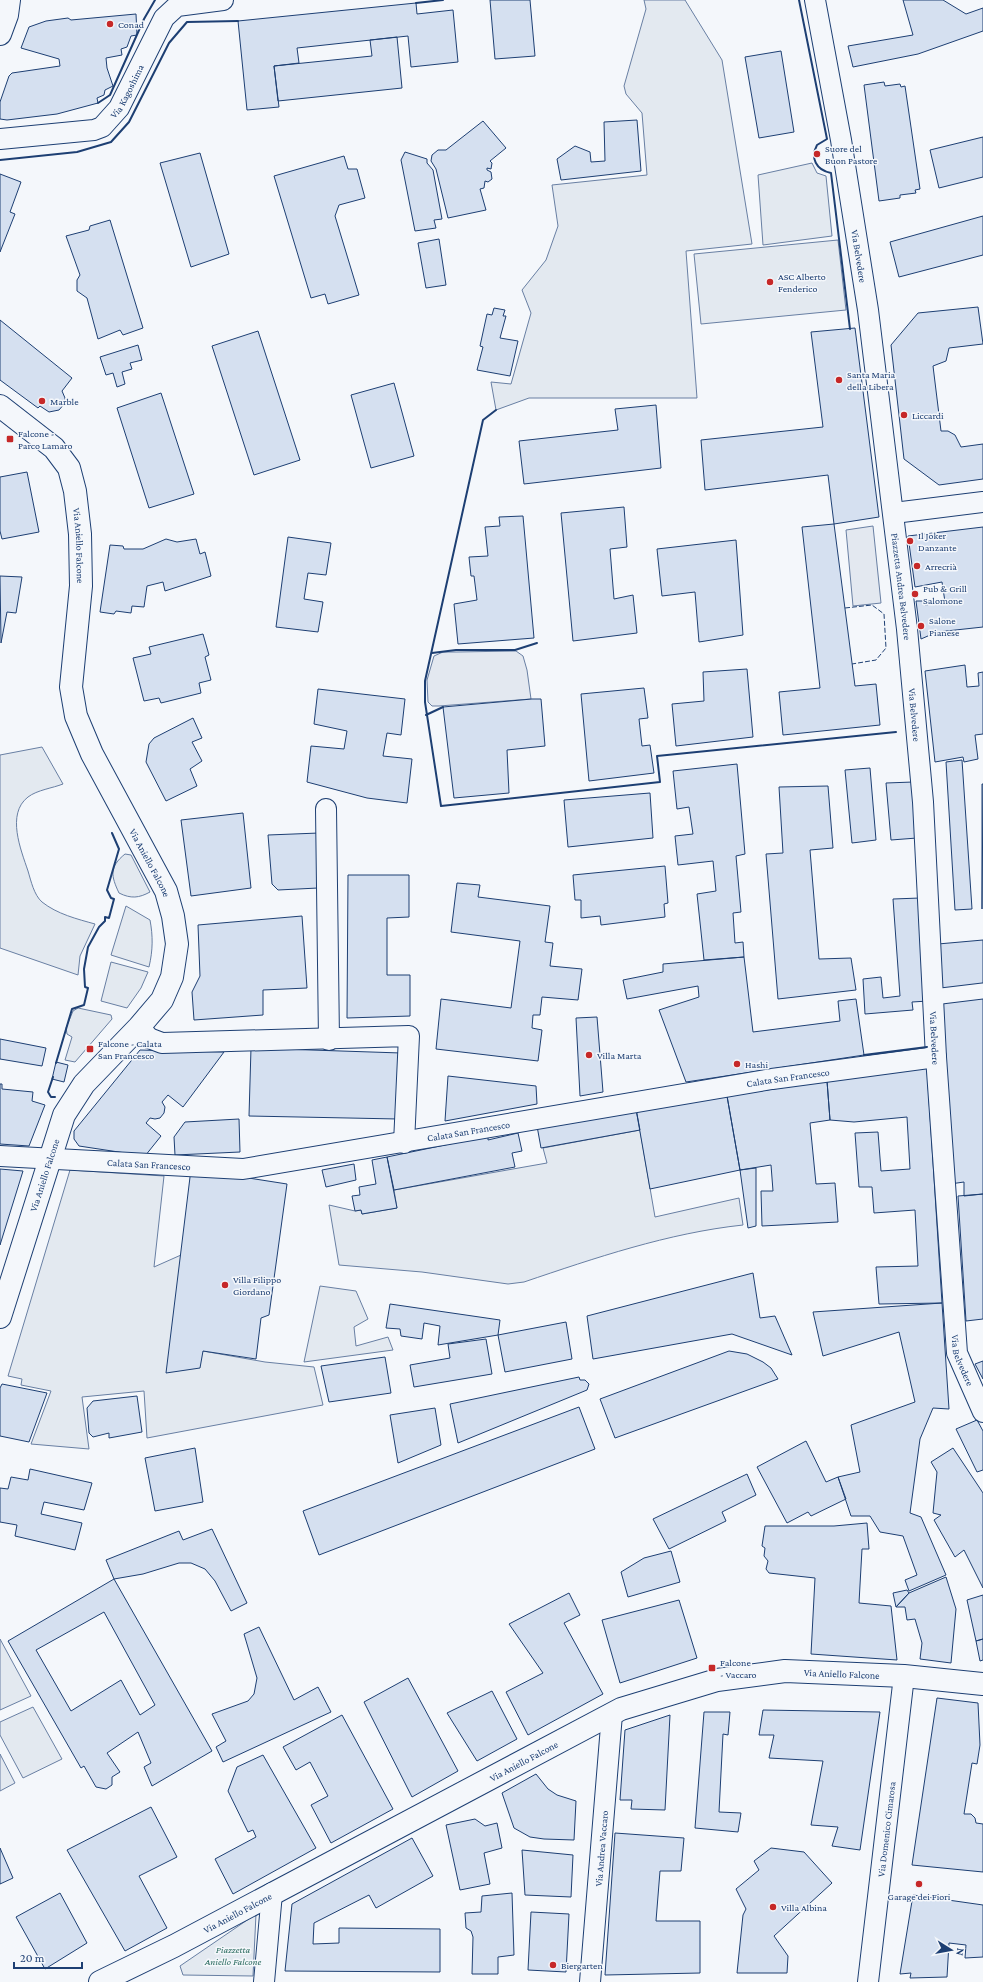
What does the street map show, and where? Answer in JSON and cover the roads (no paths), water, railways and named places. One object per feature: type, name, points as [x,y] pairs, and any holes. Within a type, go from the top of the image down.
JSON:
[{"type":"street","points":[[0,34],[7,16],[9,0]]},
{"type":"street","name":"Via Kagoshima","points":[[0,139],[94,130],[102,127],[119,108],[164,18],[177,6],[223,0]]},
{"type":"street","name":"Via Belvedere","points":[[815,0],[841,140],[868,310],[894,513]]},
{"type":"street","name":"Via Aniello Falcone","points":[[0,406],[54,448],[69,468],[75,491],[80,534],[81,586],[71,687],[76,716],[92,754],[166,891],[173,916],[177,944],[172,977],[162,1000],[139,1027],[84,1084],[64,1115],[49,1158],[0,1317]]},
{"type":"street","points":[[894,513],[983,502]]},
{"type":"street","name":"Piazzetta Andrea Belvedere","points":[[894,513],[910,659]]},
{"type":"street","name":"Via Belvedere","points":[[910,659],[923,802],[936,1057],[957,1353],[983,1412]]},
{"type":"street","points":[[326,809],[329,1040]]},
{"type":"street","points":[[933,997],[983,991]]},
{"type":"street","points":[[139,1027],[149,1038],[162,1043],[329,1040],[409,1036],[404,1143]]},
{"type":"street","name":"Calata San Francesco","points":[[0,1156],[243,1169],[404,1143],[772,1079],[936,1057]]},
{"type":"street","name":"Via Aniello Falcone","points":[[100,1982],[174,1946],[622,1709],[717,1680],[752,1674],[785,1672],[904,1676],[983,1684]]},
{"type":"street","name":"Via Domenico Cimarosa","points":[[868,1982],[904,1676]]},
{"type":"street","name":"Via Andrea Vaccaro","points":[[590,1982],[612,1714]]},
{"type":"street","points":[[264,1982],[272,1893]]},
{"type":"place","name":"Conad","points":[[110,24]]},
{"type":"place","name":"Suore del Buon Pastore","points":[[817,154]]},
{"type":"place","name":"ASC Alberto Fenderico","points":[[770,282]]},
{"type":"place","name":"Santa Maria della Libera","points":[[839,380]]},
{"type":"place","name":"Marble","points":[[42,401]]},
{"type":"place","name":"Liccardi","points":[[904,415]]},
{"type":"place","name":"Falcone - Parco Lamaro","points":[[10,439]]},
{"type":"place","name":"Il Joker Danzante","points":[[910,541]]},
{"type":"place","name":"Arrecrià","points":[[917,566]]},
{"type":"place","name":"Pub & Grill Salomone","points":[[915,594]]},
{"type":"place","name":"Salone Pianese","points":[[921,626]]},
{"type":"place","name":"Falcone - Calata San Francesco","points":[[90,1049]]},
{"type":"place","name":"Villa Marta","points":[[589,1055]]},
{"type":"place","name":"Hashi","points":[[737,1064]]},
{"type":"place","name":"Villa Filippo Giordano","points":[[225,1285]]},
{"type":"place","name":"Falcone - Vaccaro","points":[[712,1668]]},
{"type":"place","name":"Garage dei Fiori","points":[[919,1884]]},
{"type":"place","name":"Villa Albina","points":[[773,1907]]},
{"type":"place","name":"Biergarten","points":[[553,1965]]},
{"type":"park label","name":"Piazzetta Aniello Falcone","points":[[233,1954]]}]
